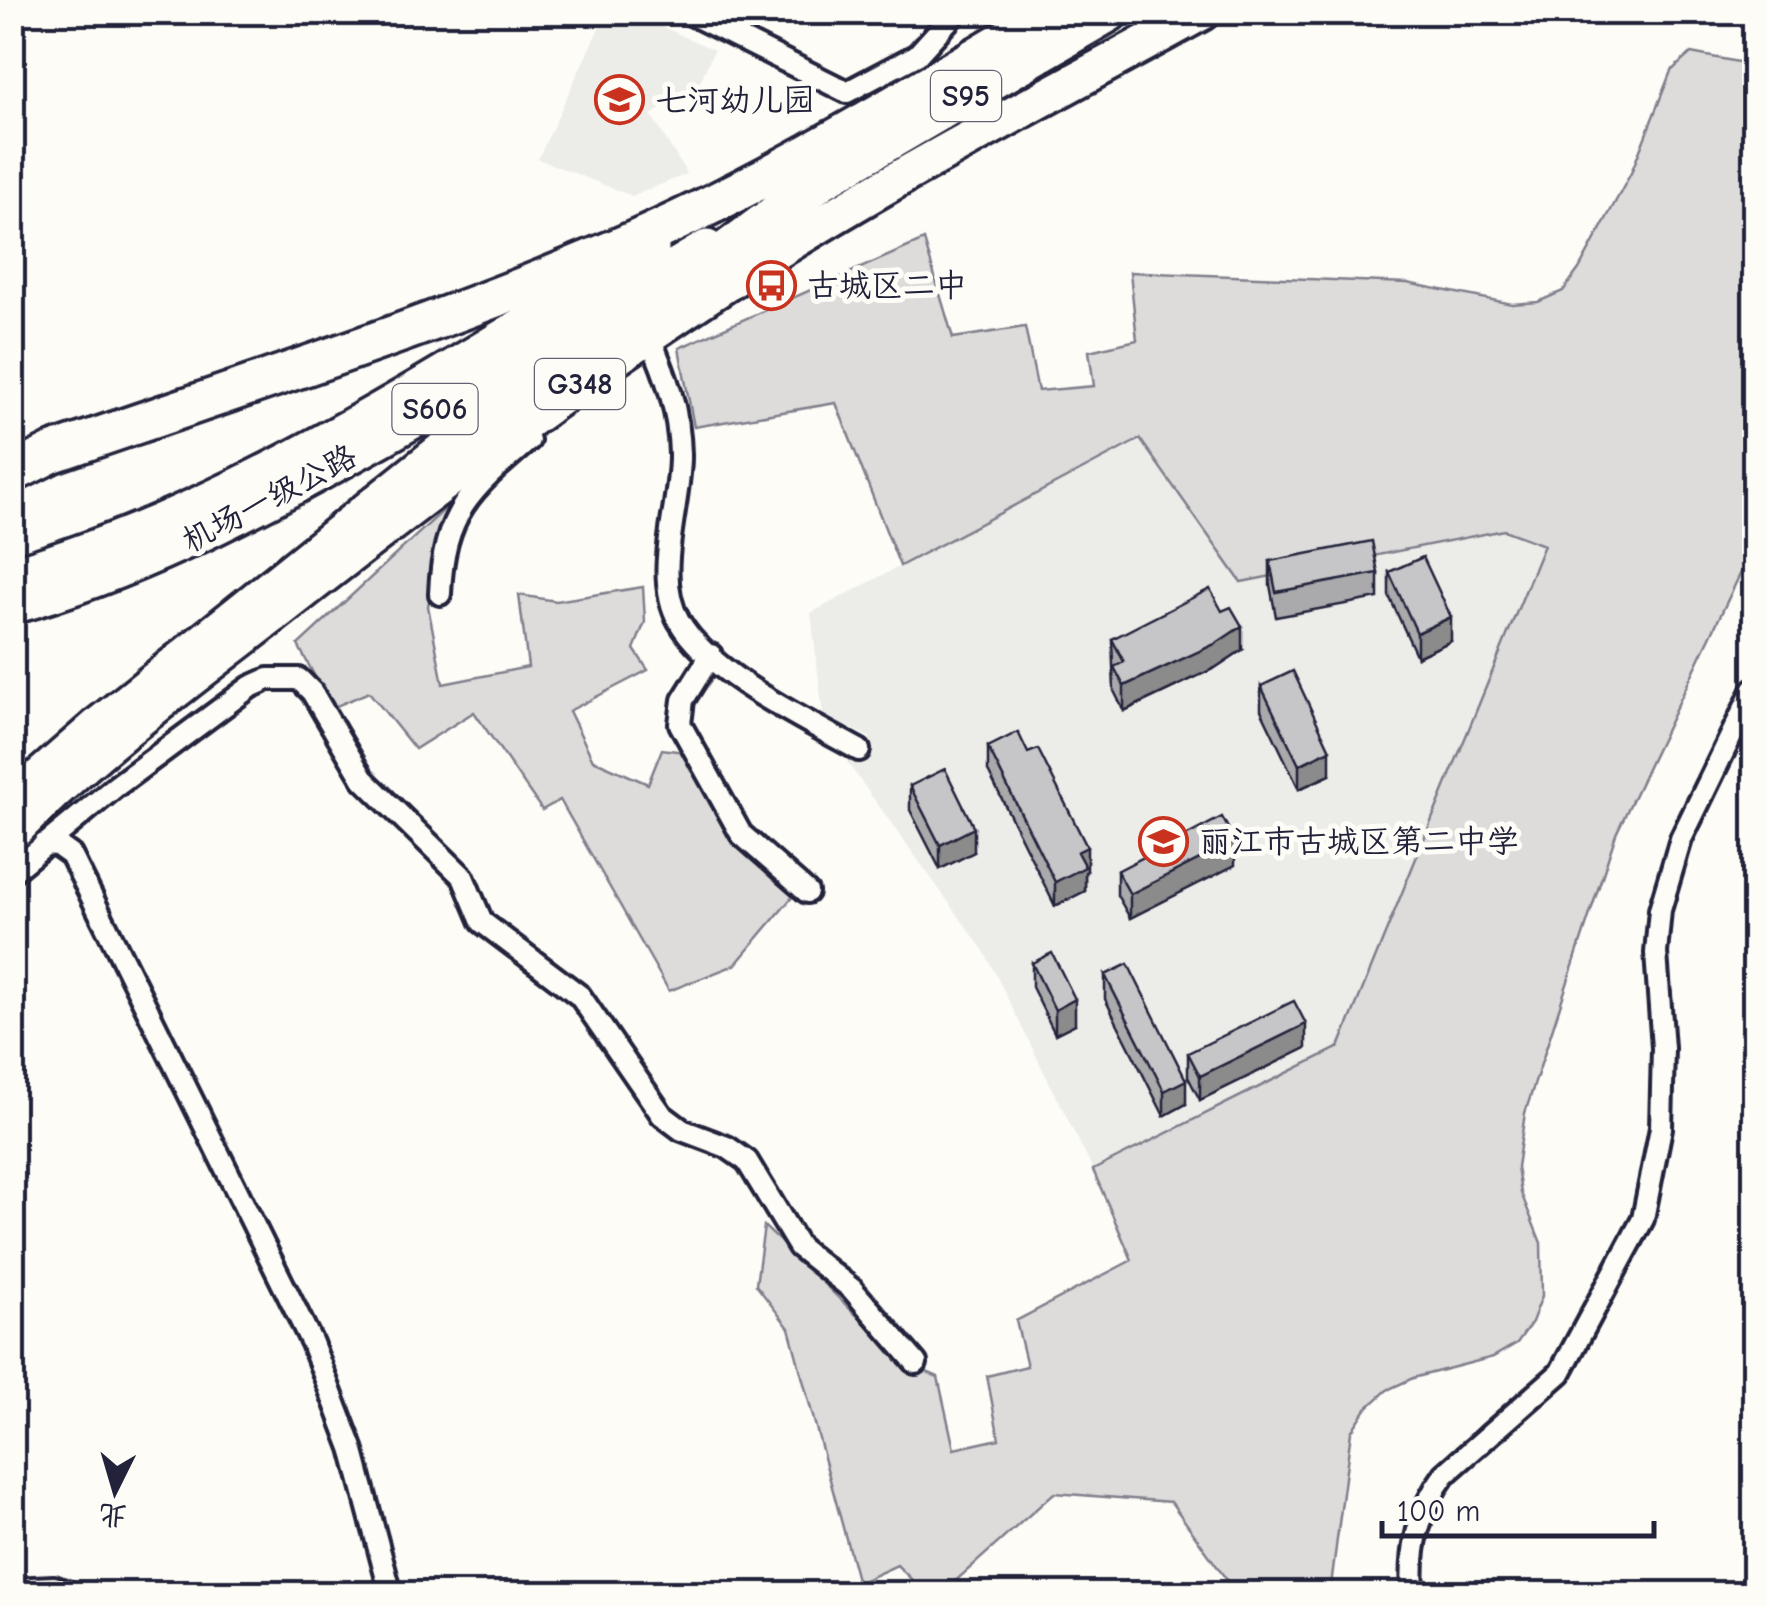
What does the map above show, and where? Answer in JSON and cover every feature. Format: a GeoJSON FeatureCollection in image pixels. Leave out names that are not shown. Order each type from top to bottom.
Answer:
{"type":"FeatureCollection","features":[{"type":"Feature","properties":{"kind":"highway","name":"S95"},"geometry":{"type":"LineString","coordinates":[[815,167],[1052,12]]}},
{"type":"Feature","properties":{"kind":"highway","name":"S95"},"geometry":{"type":"LineString","coordinates":[[815,167],[1109,12]]}},
{"type":"Feature","properties":{"kind":"highway","name":"G348"},"geometry":{"type":"LineString","coordinates":[[28,838],[64,779],[558,398],[816,228],[1088,64],[1202,12]]}},
{"type":"Feature","properties":{"kind":"highway"},"geometry":{"type":"LineString","coordinates":[[12,472],[52,453],[345,351],[815,167]]}},
{"type":"Feature","properties":{"kind":"highway"},"geometry":{"type":"LineString","coordinates":[[12,803],[101,725],[508,400],[672,291],[815,167]]}},
{"type":"Feature","properties":{"kind":"highway","name":"机场一级公路"},"geometry":{"type":"LineString","coordinates":[[19,588],[155,556],[240,516],[436,408],[815,167]]}},
{"type":"Feature","properties":{"kind":"street"},"geometry":{"type":"LineString","coordinates":[[687,12],[847,92],[918,55],[956,12]]}},
{"type":"Feature","properties":{"kind":"street"},"geometry":{"type":"LineString","coordinates":[[649,336],[672,388],[678,428],[679,480],[670,594],[686,632],[755,692],[859,750]]}},
{"type":"Feature","properties":{"kind":"street"},"geometry":{"type":"LineString","coordinates":[[440,594],[444,554],[459,506],[477,483],[554,418],[558,398]]}},
{"type":"Feature","properties":{"kind":"street"},"geometry":{"type":"LineString","coordinates":[[710,655],[683,700],[679,718],[682,730],[742,834],[806,892]]}},
{"type":"Feature","properties":{"kind":"street"},"geometry":{"type":"LineString","coordinates":[[12,872],[28,838],[250,687],[268,679],[298,679],[312,692],[363,779],[463,877],[482,922],[580,996],[662,1115],[682,1130],[727,1147],[747,1162],[799,1247],[852,1289],[916,1363]]}},
{"type":"Feature","properties":{"kind":"street"},"geometry":{"type":"LineString","coordinates":[[1413,1594],[1415,1535],[1431,1492],[1445,1474],[1560,1373],[1643,1219],[1661,1128],[1662,1048],[1656,953],[1660,910],[1681,839],[1754,689]]}},
{"type":"Feature","properties":{"kind":"street"},"geometry":{"type":"LineString","coordinates":[[28,838],[56,844],[71,854],[312,1343],[352,1448],[391,1594]]}},
{"type":"Feature","properties":{"kind":"street"},"geometry":{"type":"LineString","coordinates":[[12,1589],[54,1587],[72,1594]]}},
{"type":"Feature","properties":{"kind":"shaded area","name":"七河幼儿园"},"geometry":{"type":"Polygon","coordinates":[[[606,13],[632,13],[714,50],[699,84],[651,115],[687,174],[632,196],[538,159],[606,13]]]}},
{"type":"Feature","properties":{"kind":"shaded area"},"geometry":{"type":"Polygon","coordinates":[[[1691,53],[1754,65],[1754,545],[1616,834],[1525,1113],[1517,1167],[1521,1193],[1541,1243],[1542,1296],[1532,1322],[1517,1343],[1493,1357],[1413,1378],[1387,1390],[1366,1409],[1351,1432],[1330,1593],[1236,1593],[1171,1502],[1054,1493],[942,1593],[925,1593],[897,1565],[858,1583],[789,1328],[756,1285],[764,1226],[906,1363],[938,1377],[954,1449],[999,1439],[987,1376],[1027,1366],[1016,1321],[1132,1260],[1093,1170],[1339,1047],[1544,545],[1504,530],[1241,582],[1140,439],[900,566],[836,403],[694,427],[679,348],[924,240],[953,338],[1025,327],[1038,391],[1094,386],[1089,351],[1137,340],[1130,272],[1407,283],[1512,304],[1538,302],[1563,291],[1579,269],[1631,173],[1671,71],[1691,53]]]}},
{"type":"Feature","properties":{"kind":"shaded area","name":"丽江市古城区第二中学"},"geometry":{"type":"Polygon","coordinates":[[[1141,439],[1241,582],[1504,530],[1545,545],[1339,1047],[1093,1170],[984,951],[847,762],[871,738],[823,715],[811,613],[1141,439]]]}},
{"type":"Feature","properties":{"kind":"shaded area"},"geometry":{"type":"Polygon","coordinates":[[[447,507],[428,606],[443,684],[528,667],[519,595],[556,601],[643,587],[645,622],[634,649],[648,670],[569,711],[593,760],[648,784],[662,749],[684,752],[733,836],[794,895],[735,965],[669,991],[560,800],[542,810],[474,712],[415,749],[369,692],[332,708],[298,645],[447,507]]]}},
{"type":"Feature","properties":{"kind":"building"},"geometry":{"type":"Polygon","coordinates":[[[1372,541],[1378,573],[1276,592],[1270,561],[1372,541]]]}},
{"type":"Feature","properties":{"kind":"building"},"geometry":{"type":"Polygon","coordinates":[[[1423,557],[1451,617],[1417,633],[1389,572],[1423,557]]]}},
{"type":"Feature","properties":{"kind":"building"},"geometry":{"type":"Polygon","coordinates":[[[1210,589],[1222,611],[1231,607],[1242,626],[1215,644],[1124,686],[1114,667],[1124,662],[1112,639],[1210,589]]]}},
{"type":"Feature","properties":{"kind":"building"},"geometry":{"type":"Polygon","coordinates":[[[1293,671],[1330,750],[1299,765],[1261,686],[1293,671]]]}},
{"type":"Feature","properties":{"kind":"building"},"geometry":{"type":"Polygon","coordinates":[[[1018,732],[1028,753],[1038,749],[1087,847],[1077,852],[1085,867],[1055,882],[988,747],[1018,732]]]}},
{"type":"Feature","properties":{"kind":"building"},"geometry":{"type":"Polygon","coordinates":[[[945,769],[974,828],[940,845],[910,786],[945,769]]]}},
{"type":"Feature","properties":{"kind":"building"},"geometry":{"type":"Polygon","coordinates":[[[1222,817],[1235,841],[1130,894],[1117,871],[1157,850],[1163,838],[1176,841],[1222,817]]]}},
{"type":"Feature","properties":{"kind":"building"},"geometry":{"type":"Polygon","coordinates":[[[1052,953],[1075,999],[1055,1010],[1032,963],[1052,953]]]}},
{"type":"Feature","properties":{"kind":"building"},"geometry":{"type":"Polygon","coordinates":[[[1128,964],[1186,1080],[1164,1091],[1105,975],[1128,964]]]}},
{"type":"Feature","properties":{"kind":"building"},"geometry":{"type":"Polygon","coordinates":[[[1294,1001],[1306,1024],[1200,1076],[1188,1053],[1294,1001]]]}},
{"type":"Feature","properties":{"kind":"tunnel"},"geometry":{"type":"LineString","coordinates":[[1066,27],[1083,56]]}},
{"type":"Feature","properties":{"kind":"place","name":"七河幼儿园"},"geometry":{"type":"Point","coordinates":[620,100]}},
{"type":"Feature","properties":{"kind":"place","name":"古城区二中"},"geometry":{"type":"Point","coordinates":[772,285]}},
{"type":"Feature","properties":{"kind":"place","name":"丽江市古城区第二中学"},"geometry":{"type":"Point","coordinates":[1164,841]}}]}
